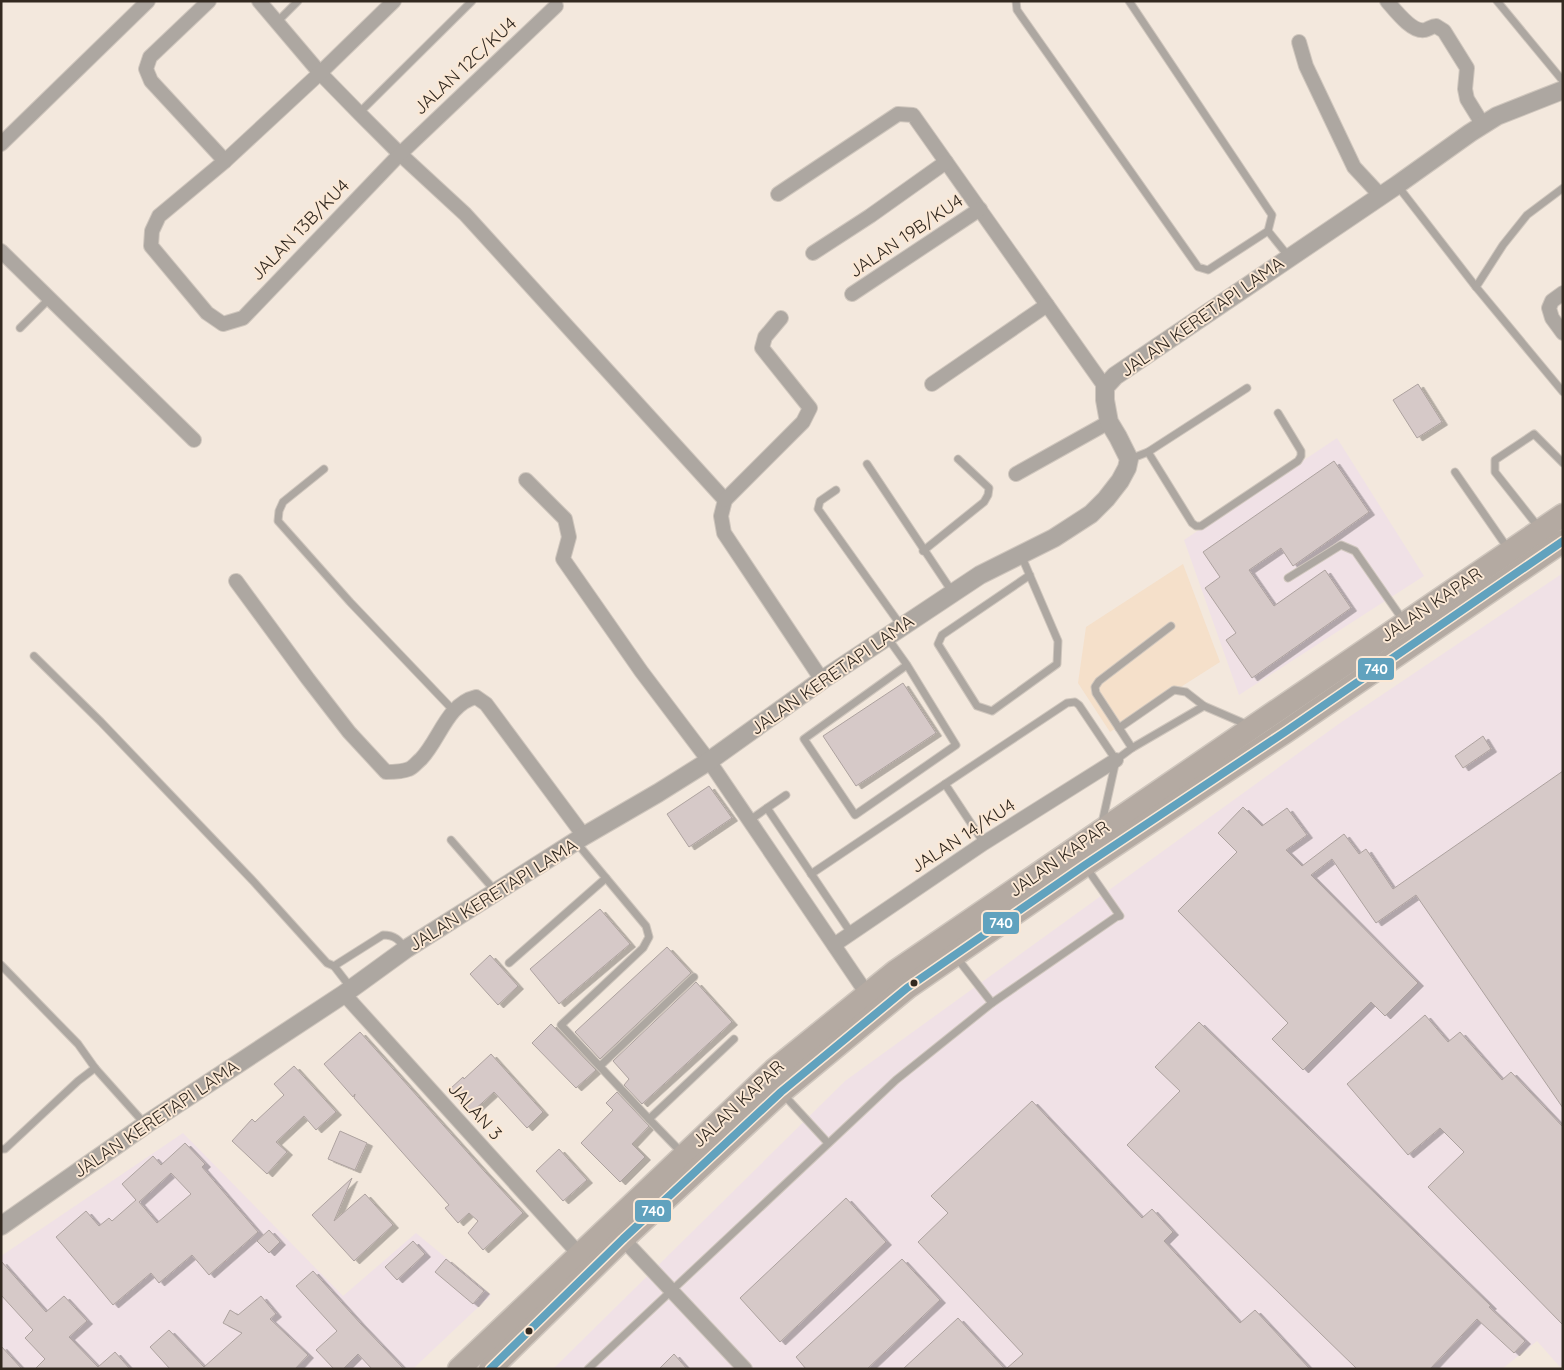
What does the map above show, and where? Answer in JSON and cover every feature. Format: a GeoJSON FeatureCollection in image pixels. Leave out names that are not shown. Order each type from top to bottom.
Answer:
{"type":"FeatureCollection","features":[{"type":"Feature","properties":{"kind":"highway","name":"JALAN KAPAR"},"geometry":{"type":"LineString","coordinates":[[459,1369],[774,1070],[896,971],[1563,515]]}},
{"type":"Feature","properties":{"kind":"highway","name":"JALAN KAPAR"},"geometry":{"type":"LineString","coordinates":[[490,1369],[624,1239],[781,1092],[907,988],[1563,541]]}},
{"type":"Feature","properties":{"kind":"street"},"geometry":{"type":"LineString","coordinates":[[1,144],[148,1]]}},
{"type":"Feature","properties":{"kind":"street"},"geometry":{"type":"LineString","coordinates":[[209,1],[150,57],[146,69],[151,81],[225,161],[394,1]]}},
{"type":"Feature","properties":{"kind":"street"},"geometry":{"type":"LineString","coordinates":[[259,1],[320,73],[400,154],[466,214],[725,500]]}},
{"type":"Feature","properties":{"kind":"street"},"geometry":{"type":"LineString","coordinates":[[1387,1],[1413,27],[1422,30],[1436,26],[1444,31],[1467,68],[1465,89],[1467,99],[1483,125]]}},
{"type":"Feature","properties":{"kind":"street","name":"JALAN 12C/KU4"},"geometry":{"type":"LineString","coordinates":[[400,154],[556,6]]}},
{"type":"Feature","properties":{"kind":"street"},"geometry":{"type":"LineString","coordinates":[[1299,42],[1306,66],[1354,167],[1380,195]]}},
{"type":"Feature","properties":{"kind":"street","name":"JALAN KERETAPI LAMA"},"geometry":{"type":"LineString","coordinates":[[1,1226],[145,1125],[347,991],[406,949],[580,839],[710,760],[822,680],[980,575],[1054,538],[1091,514],[1120,481],[1127,468],[1129,459],[1109,422],[1105,400],[1105,387],[1115,376],[1483,125],[1510,110],[1563,90]]}},
{"type":"Feature","properties":{"kind":"street"},"geometry":{"type":"LineString","coordinates":[[778,194],[898,114],[913,116],[1105,387]]}},
{"type":"Feature","properties":{"kind":"street","name":"JALAN 13B/KU4"},"geometry":{"type":"LineString","coordinates":[[225,161],[159,216],[152,231],[151,246],[207,313],[223,324],[242,318],[400,154]]}},
{"type":"Feature","properties":{"kind":"street"},"geometry":{"type":"LineString","coordinates":[[813,253],[870,216],[946,162]]}},
{"type":"Feature","properties":{"kind":"street","name":"JALAN 19B/KU4"},"geometry":{"type":"LineString","coordinates":[[852,294],[980,210]]}},
{"type":"Feature","properties":{"kind":"street"},"geometry":{"type":"LineString","coordinates":[[1,251],[194,440]]}},
{"type":"Feature","properties":{"kind":"street"},"geometry":{"type":"LineString","coordinates":[[1563,293],[1552,300],[1549,308],[1552,318],[1563,334]]}},
{"type":"Feature","properties":{"kind":"street"},"geometry":{"type":"LineString","coordinates":[[932,384],[1048,305]]}},
{"type":"Feature","properties":{"kind":"street"},"geometry":{"type":"LineString","coordinates":[[781,318],[765,337],[762,348],[810,408],[803,422],[725,500],[721,516],[724,533],[822,680]]}},
{"type":"Feature","properties":{"kind":"street"},"geometry":{"type":"LineString","coordinates":[[1016,474],[1109,422]]}},
{"type":"Feature","properties":{"kind":"street"},"geometry":{"type":"LineString","coordinates":[[526,480],[566,518],[569,538],[564,558],[582,588],[641,671],[710,760],[867,994]]}},
{"type":"Feature","properties":{"kind":"street"},"geometry":{"type":"LineString","coordinates":[[236,580],[349,732],[386,772],[400,772],[411,769],[430,749],[453,710],[467,699],[476,697],[486,704],[580,839]]}},
{"type":"Feature","properties":{"kind":"street","name":"JALAN 14/KU4"},"geometry":{"type":"LineString","coordinates":[[834,945],[984,843],[1116,760]]}},
{"type":"Feature","properties":{"kind":"street","name":"JALAN 3"},"geometry":{"type":"LineString","coordinates":[[347,991],[579,1254]]}},
{"type":"Feature","properties":{"kind":"street"},"geometry":{"type":"LineString","coordinates":[[624,1239],[745,1369]]}},
{"type":"Feature","properties":{"kind":"lane"},"geometry":{"type":"LineString","coordinates":[[277,22],[298,1]]}},
{"type":"Feature","properties":{"kind":"lane"},"geometry":{"type":"LineString","coordinates":[[359,113],[472,1]]}},
{"type":"Feature","properties":{"kind":"lane"},"geometry":{"type":"LineString","coordinates":[[1016,1],[1017,10],[1198,267],[1208,270],[1268,231],[1272,215],[1129,1]]}},
{"type":"Feature","properties":{"kind":"lane"},"geometry":{"type":"LineString","coordinates":[[1497,1],[1563,81]]}},
{"type":"Feature","properties":{"kind":"lane"},"geometry":{"type":"LineString","coordinates":[[1397,185],[1476,286],[1563,392]]}},
{"type":"Feature","properties":{"kind":"lane"},"geometry":{"type":"LineString","coordinates":[[1476,286],[1503,245],[1527,215],[1563,188]]}},
{"type":"Feature","properties":{"kind":"lane"},"geometry":{"type":"LineString","coordinates":[[1268,231],[1289,257]]}},
{"type":"Feature","properties":{"kind":"lane"},"geometry":{"type":"LineString","coordinates":[[20,328],[50,298]]}},
{"type":"Feature","properties":{"kind":"lane"},"geometry":{"type":"LineString","coordinates":[[1129,459],[1148,452],[1247,388]]}},
{"type":"Feature","properties":{"kind":"lane"},"geometry":{"type":"LineString","coordinates":[[1148,452],[1192,523],[1196,526],[1201,526],[1298,461],[1301,451],[1278,412]]}},
{"type":"Feature","properties":{"kind":"lane"},"geometry":{"type":"LineString","coordinates":[[1541,530],[1495,472],[1495,460],[1534,434],[1563,462]]}},
{"type":"Feature","properties":{"kind":"lane"},"geometry":{"type":"LineString","coordinates":[[923,551],[984,502],[988,495],[989,488],[958,458]]}},
{"type":"Feature","properties":{"kind":"lane"},"geometry":{"type":"LineString","coordinates":[[867,464],[923,551],[953,593]]}},
{"type":"Feature","properties":{"kind":"lane"},"geometry":{"type":"LineString","coordinates":[[324,469],[283,502],[279,511],[278,521],[350,602],[453,710]]}},
{"type":"Feature","properties":{"kind":"lane"},"geometry":{"type":"LineString","coordinates":[[1455,472],[1510,552]]}},
{"type":"Feature","properties":{"kind":"lane"},"geometry":{"type":"LineString","coordinates":[[836,490],[820,501],[818,509],[902,627]]}},
{"type":"Feature","properties":{"kind":"lane"},"geometry":{"type":"LineString","coordinates":[[1288,578],[1341,545],[1355,551],[1406,623]]}},
{"type":"Feature","properties":{"kind":"lane"},"geometry":{"type":"LineString","coordinates":[[1021,555],[1058,641],[1057,664],[992,711],[978,706],[938,644],[942,635],[1030,576]]}},
{"type":"Feature","properties":{"kind":"lane"},"geometry":{"type":"LineString","coordinates":[[1132,748],[1096,693],[1095,687],[1098,681],[1171,626]]}},
{"type":"Feature","properties":{"kind":"lane"},"geometry":{"type":"LineString","coordinates":[[887,637],[907,664],[956,745],[856,816],[804,739],[907,664]]}},
{"type":"Feature","properties":{"kind":"lane"},"geometry":{"type":"LineString","coordinates":[[34,656],[101,722],[254,882],[328,963],[334,966],[347,991]]}},
{"type":"Feature","properties":{"kind":"lane"},"geometry":{"type":"LineString","coordinates":[[1118,728],[1174,690],[1186,692],[1204,706],[1254,727]]}},
{"type":"Feature","properties":{"kind":"lane"},"geometry":{"type":"LineString","coordinates":[[811,874],[1068,703],[1075,702],[1079,705],[1116,760]]}},
{"type":"Feature","properties":{"kind":"lane"},"geometry":{"type":"LineString","coordinates":[[1100,830],[1116,760],[1132,748],[1204,706]]}},
{"type":"Feature","properties":{"kind":"lane"},"geometry":{"type":"LineString","coordinates":[[945,784],[984,843]]}},
{"type":"Feature","properties":{"kind":"lane"},"geometry":{"type":"LineString","coordinates":[[750,820],[786,795]]}},
{"type":"Feature","properties":{"kind":"lane"},"geometry":{"type":"LineString","coordinates":[[767,808],[851,933]]}},
{"type":"Feature","properties":{"kind":"lane"},"geometry":{"type":"LineString","coordinates":[[580,839],[606,878],[646,926],[649,937],[643,948],[561,1025],[683,1155]]}},
{"type":"Feature","properties":{"kind":"lane"},"geometry":{"type":"LineString","coordinates":[[451,840],[496,892]]}},
{"type":"Feature","properties":{"kind":"lane"},"geometry":{"type":"LineString","coordinates":[[588,1369],[896,1080],[992,1003],[1120,916],[1085,865]]}},
{"type":"Feature","properties":{"kind":"lane"},"geometry":{"type":"LineString","coordinates":[[509,963],[606,878]]}},
{"type":"Feature","properties":{"kind":"lane"},"geometry":{"type":"LineString","coordinates":[[334,966],[383,935],[391,935],[398,938],[406,949]]}},
{"type":"Feature","properties":{"kind":"lane"},"geometry":{"type":"LineString","coordinates":[[955,956],[992,1003]]}},
{"type":"Feature","properties":{"kind":"lane"},"geometry":{"type":"LineString","coordinates":[[1,965],[78,1044],[95,1068],[145,1125]]}},
{"type":"Feature","properties":{"kind":"lane"},"geometry":{"type":"LineString","coordinates":[[600,1066],[694,977]]}},
{"type":"Feature","properties":{"kind":"lane"},"geometry":{"type":"LineString","coordinates":[[650,1119],[734,1039]]}},
{"type":"Feature","properties":{"kind":"lane"},"geometry":{"type":"LineString","coordinates":[[1,1149],[5,1149],[78,1081],[95,1068]]}},
{"type":"Feature","properties":{"kind":"lane"},"geometry":{"type":"LineString","coordinates":[[781,1092],[828,1143]]}},
{"type":"Feature","properties":{"kind":"shaded area"},"geometry":{"type":"Polygon","coordinates":[[[1337,438],[1424,576],[1239,695],[1184,540],[1337,438]]]}},
{"type":"Feature","properties":{"kind":"shaded area"},"geometry":{"type":"Polygon","coordinates":[[[1183,564],[1220,662],[1110,732],[1078,683],[1086,627],[1183,564]]]}},
{"type":"Feature","properties":{"kind":"shaded area"},"geometry":{"type":"Polygon","coordinates":[[[1563,573],[1563,1365],[1560,1367],[1537,1341],[1502,1369],[553,1369],[845,1081],[1340,723],[1563,573]]]}},
{"type":"Feature","properties":{"kind":"shaded area"},"geometry":{"type":"Polygon","coordinates":[[[183,1133],[343,1296],[416,1233],[491,1295],[415,1367],[416,1369],[1,1369],[1,1256],[183,1133]]]}},
{"type":"Feature","properties":{"kind":"building"},"geometry":{"type":"Polygon","coordinates":[[[1418,384],[1442,422],[1417,438],[1393,400],[1418,384]]]}},
{"type":"Feature","properties":{"kind":"building"},"geometry":{"type":"Polygon","coordinates":[[[1334,461],[1369,512],[1293,566],[1281,548],[1249,570],[1274,606],[1325,570],[1351,608],[1252,678],[1226,640],[1236,633],[1205,588],[1220,577],[1203,552],[1334,461]]]}},
{"type":"Feature","properties":{"kind":"building"},"geometry":{"type":"Polygon","coordinates":[[[903,683],[936,733],[856,786],[823,736],[903,683]]]}},
{"type":"Feature","properties":{"kind":"building"},"geometry":{"type":"Polygon","coordinates":[[[1483,736],[1491,749],[1463,768],[1455,756],[1483,736]]]}},
{"type":"Feature","properties":{"kind":"building"},"geometry":{"type":"Polygon","coordinates":[[[1563,771],[1563,1108],[1416,895],[1376,923],[1332,859],[1311,875],[1418,983],[1385,1016],[1371,1002],[1303,1070],[1272,1039],[1288,1023],[1178,911],[1237,852],[1218,833],[1243,807],[1262,826],[1287,808],[1307,835],[1286,850],[1302,866],[1344,834],[1359,854],[1366,849],[1393,889],[1563,771]]]}},
{"type":"Feature","properties":{"kind":"building"},"geometry":{"type":"Polygon","coordinates":[[[709,786],[732,818],[689,847],[667,814],[709,786]]]}},
{"type":"Feature","properties":{"kind":"building"},"geometry":{"type":"Polygon","coordinates":[[[600,909],[630,944],[559,1004],[530,969],[600,909]]]}},
{"type":"Feature","properties":{"kind":"building"},"geometry":{"type":"Polygon","coordinates":[[[667,947],[691,973],[600,1059],[575,1032],[667,947]]]}},
{"type":"Feature","properties":{"kind":"building"},"geometry":{"type":"Polygon","coordinates":[[[490,955],[518,986],[498,1005],[470,974],[490,955]]]}},
{"type":"Feature","properties":{"kind":"building"},"geometry":{"type":"Polygon","coordinates":[[[696,982],[732,1022],[642,1104],[624,1085],[629,1079],[613,1061],[696,982]]]}},
{"type":"Feature","properties":{"kind":"building"},"geometry":{"type":"Polygon","coordinates":[[[1425,1015],[1448,1042],[1460,1032],[1502,1080],[1511,1072],[1563,1127],[1563,1325],[1428,1187],[1464,1152],[1440,1128],[1408,1155],[1347,1084],[1425,1015]]]}},
{"type":"Feature","properties":{"kind":"building"},"geometry":{"type":"Polygon","coordinates":[[[1199,1022],[1525,1341],[1514,1353],[1477,1319],[1430,1369],[1357,1369],[1127,1145],[1180,1091],[1155,1067],[1199,1022]]]}},
{"type":"Feature","properties":{"kind":"building"},"geometry":{"type":"Polygon","coordinates":[[[551,1024],[596,1070],[576,1088],[532,1043],[551,1024]]]}},
{"type":"Feature","properties":{"kind":"building"},"geometry":{"type":"Polygon","coordinates":[[[360,1032],[523,1213],[483,1250],[468,1233],[478,1221],[469,1213],[458,1223],[445,1208],[449,1205],[354,1098],[355,1094],[353,1097],[324,1064],[360,1032]]]}},
{"type":"Feature","properties":{"kind":"building"},"geometry":{"type":"Polygon","coordinates":[[[491,1054],[543,1112],[527,1128],[494,1092],[471,1113],[450,1089],[491,1054]]]}},
{"type":"Feature","properties":{"kind":"building"},"geometry":{"type":"Polygon","coordinates":[[[294,1066],[336,1112],[316,1130],[304,1116],[276,1142],[287,1152],[267,1174],[232,1141],[252,1119],[255,1122],[284,1095],[274,1084],[294,1066]]]}},
{"type":"Feature","properties":{"kind":"building"},"geometry":{"type":"Polygon","coordinates":[[[617,1092],[649,1126],[632,1144],[645,1157],[620,1182],[581,1143],[613,1110],[606,1103],[617,1092]]]}},
{"type":"Feature","properties":{"kind":"building"},"geometry":{"type":"Polygon","coordinates":[[[1032,1101],[1142,1218],[1152,1209],[1173,1232],[1164,1241],[1240,1323],[1255,1310],[1310,1369],[1006,1369],[1023,1354],[918,1242],[948,1213],[931,1196],[1032,1101]]]}},
{"type":"Feature","properties":{"kind":"building"},"geometry":{"type":"Polygon","coordinates":[[[340,1131],[367,1143],[355,1170],[328,1159],[340,1131]]]}},
{"type":"Feature","properties":{"kind":"building"},"geometry":{"type":"Polygon","coordinates":[[[185,1143],[205,1164],[202,1167],[258,1232],[209,1275],[192,1255],[159,1283],[151,1273],[113,1305],[56,1237],[86,1211],[99,1226],[109,1218],[112,1221],[136,1200],[122,1184],[153,1156],[161,1165],[185,1143]],[[171,1173],[139,1202],[157,1223],[191,1194],[171,1173]]]}},
{"type":"Feature","properties":{"kind":"building"},"geometry":{"type":"Polygon","coordinates":[[[559,1149],[587,1180],[563,1201],[536,1171],[559,1149]]]}},
{"type":"Feature","properties":{"kind":"building"},"geometry":{"type":"Polygon","coordinates":[[[352,1178],[334,1221],[365,1194],[393,1225],[354,1261],[312,1215],[352,1178]]]}},
{"type":"Feature","properties":{"kind":"building"},"geometry":{"type":"Polygon","coordinates":[[[846,1198],[886,1242],[780,1342],[740,1298],[846,1198]]]}},
{"type":"Feature","properties":{"kind":"building"},"geometry":{"type":"Polygon","coordinates":[[[269,1230],[280,1242],[269,1253],[257,1241],[269,1230]]]}},
{"type":"Feature","properties":{"kind":"building"},"geometry":{"type":"Polygon","coordinates":[[[413,1241],[425,1254],[397,1280],[385,1267],[413,1241]]]}},
{"type":"Feature","properties":{"kind":"building"},"geometry":{"type":"Polygon","coordinates":[[[446,1259],[484,1291],[473,1304],[435,1272],[446,1259]]]}},
{"type":"Feature","properties":{"kind":"building"},"geometry":{"type":"Polygon","coordinates":[[[902,1259],[940,1300],[867,1369],[806,1369],[796,1357],[902,1259]]]}},
{"type":"Feature","properties":{"kind":"building"},"geometry":{"type":"Polygon","coordinates":[[[1,1261],[46,1312],[64,1296],[87,1321],[69,1337],[98,1367],[115,1352],[130,1369],[35,1369],[45,1359],[25,1338],[33,1330],[1,1295],[1,1261]]]}},
{"type":"Feature","properties":{"kind":"building"},"geometry":{"type":"Polygon","coordinates":[[[313,1271],[404,1369],[372,1369],[358,1354],[343,1369],[334,1369],[316,1350],[337,1331],[296,1286],[313,1271]]]}},
{"type":"Feature","properties":{"kind":"building"},"geometry":{"type":"Polygon","coordinates":[[[261,1296],[276,1314],[270,1319],[308,1355],[295,1369],[170,1369],[150,1347],[169,1330],[204,1367],[242,1333],[223,1323],[230,1310],[238,1315],[261,1296]]]}},
{"type":"Feature","properties":{"kind":"building"},"geometry":{"type":"Polygon","coordinates":[[[958,1318],[1005,1369],[903,1369],[958,1318]]]}},
{"type":"Feature","properties":{"kind":"building"},"geometry":{"type":"Polygon","coordinates":[[[1,1346],[22,1369],[1,1369],[1,1346]]]}},
{"type":"Feature","properties":{"kind":"building"},"geometry":{"type":"Polygon","coordinates":[[[674,1354],[687,1369],[659,1369],[674,1354]]]}},
{"type":"Feature","properties":{"kind":"transit line","name":"740"},"geometry":{"type":"LineString","coordinates":[[490,1369],[623,1239],[781,1092],[907,988],[1563,541]]}}]}
